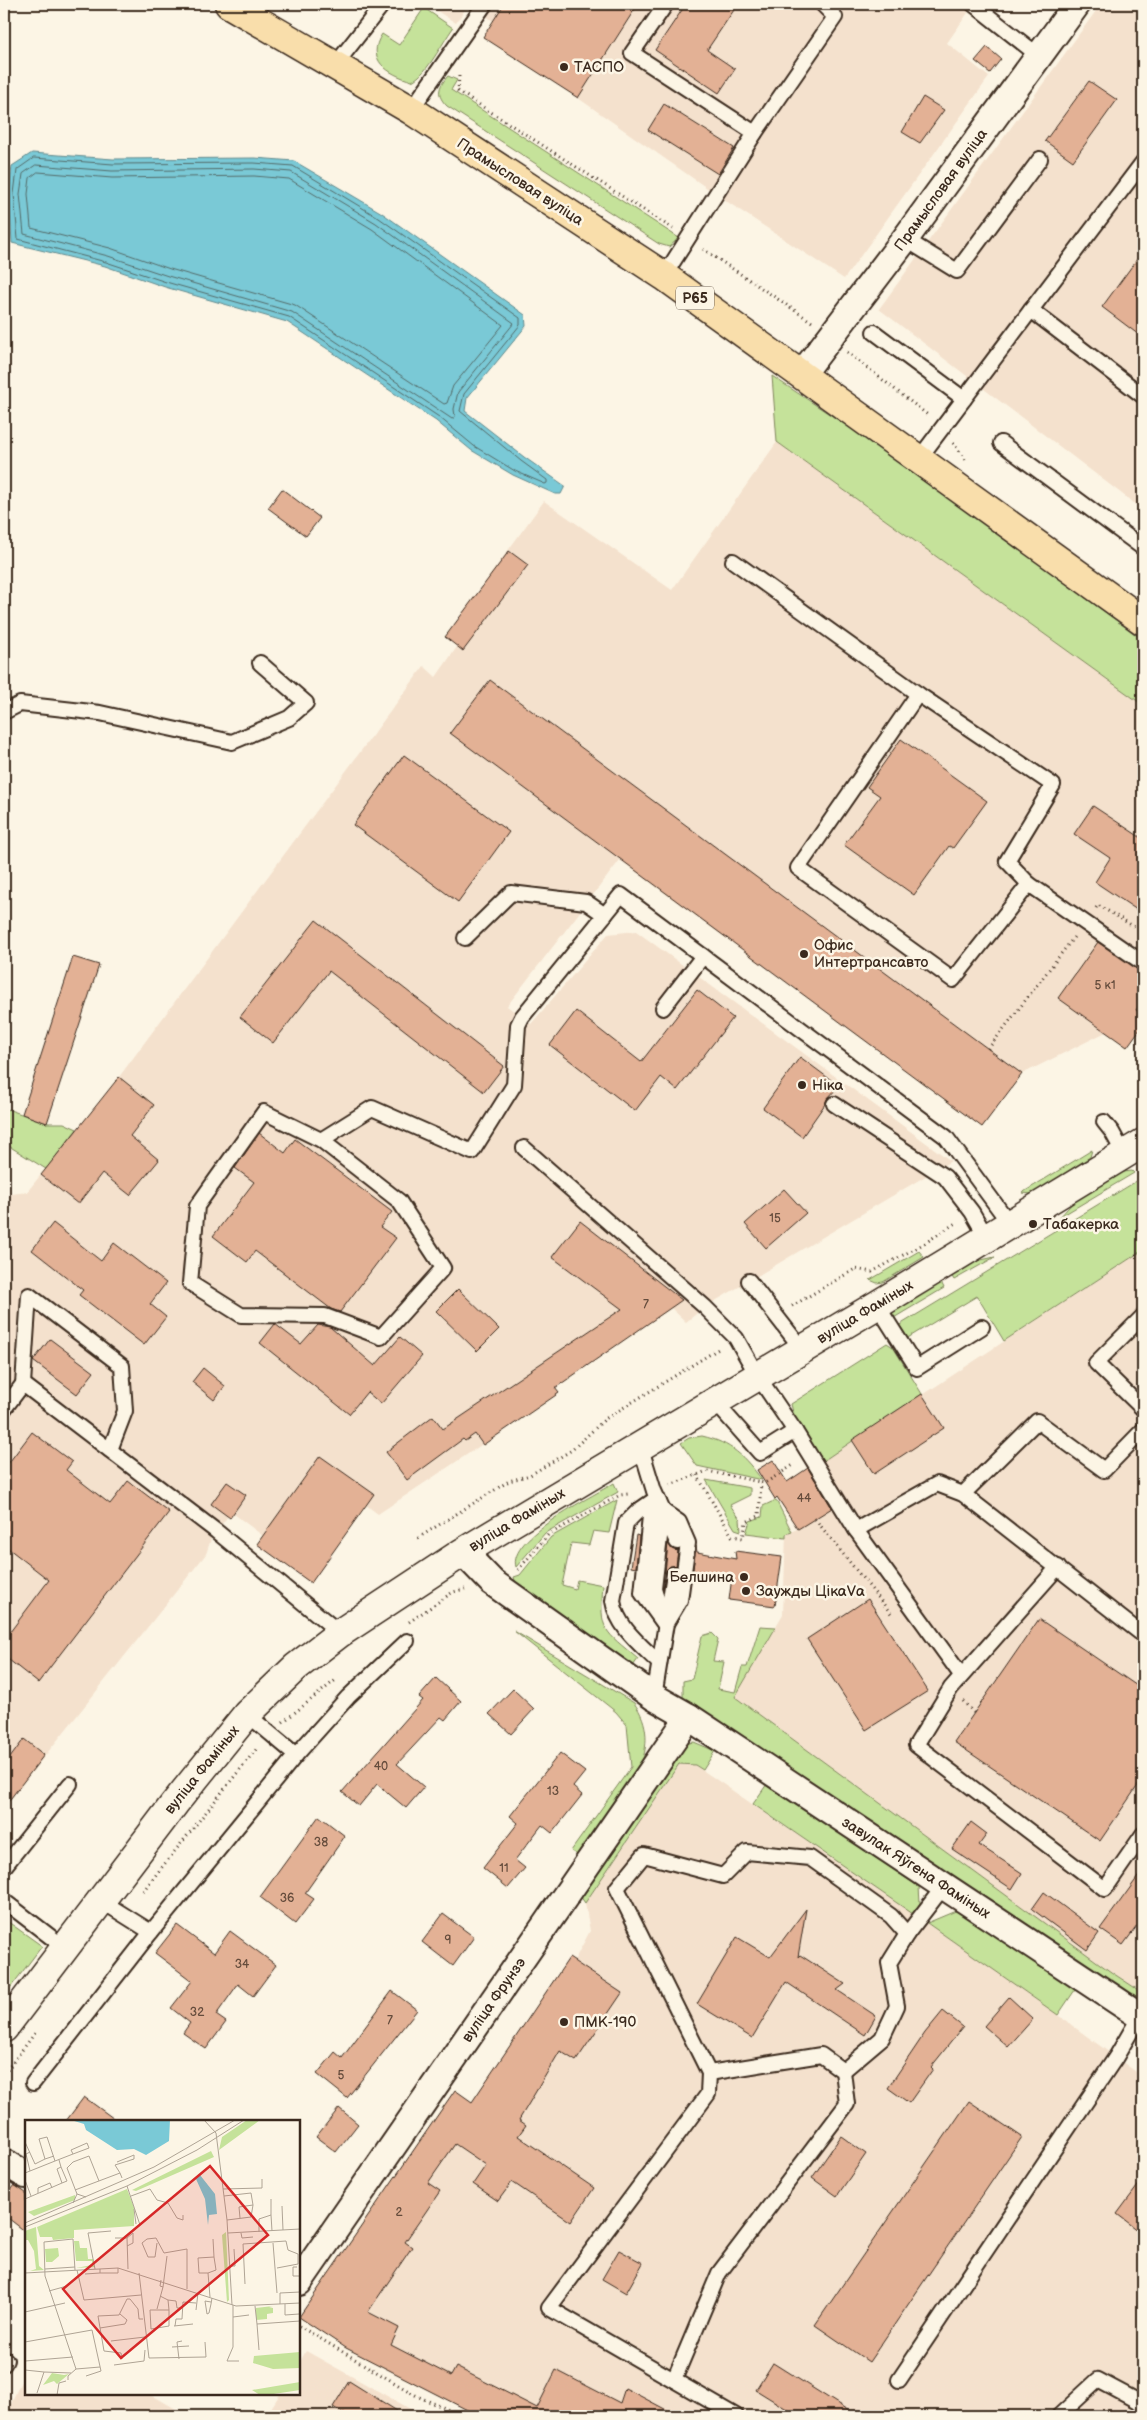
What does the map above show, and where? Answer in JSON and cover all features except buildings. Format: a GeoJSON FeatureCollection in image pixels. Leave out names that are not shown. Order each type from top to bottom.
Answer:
{"type":"FeatureCollection","features":[{"type":"Feature","properties":{"kind":"main road","name":"Прамысловая вуліца"},"geometry":{"type":"LineString","coordinates":[[229,4],[336,64],[411,110],[664,276],[802,374],[918,460],[1142,616]]}},
{"type":"Feature","properties":{"kind":"main road","name":"вуліца Фаміных"},"geometry":{"type":"LineString","coordinates":[[4,2028],[175,1802],[247,1714],[296,1668],[340,1632],[463,1552],[640,1445],[715,1402],[998,1231],[1136,1151]]}},
{"type":"Feature","properties":{"kind":"street","name":"Прамысловая вуліца"},"geometry":{"type":"LineString","coordinates":[[802,374],[905,239],[1076,4]]}},
{"type":"Feature","properties":{"kind":"street","name":"завулак Яўгена Фаміных"},"geometry":{"type":"LineString","coordinates":[[463,1552],[492,1582],[654,1697],[689,1717],[1142,2017]]}},
{"type":"Feature","properties":{"kind":"street","name":"вуліца Фрунзэ"},"geometry":{"type":"LineString","coordinates":[[300,2281],[689,1717]]}},
{"type":"Feature","properties":{"kind":"street"},"geometry":{"type":"LineString","coordinates":[[4,2162],[25,2174]]}},
{"type":"Feature","properties":{"kind":"lane"},"geometry":{"type":"LineString","coordinates":[[336,64],[384,4]]}},
{"type":"Feature","properties":{"kind":"lane"},"geometry":{"type":"LineString","coordinates":[[411,110],[485,4]]}},
{"type":"Feature","properties":{"kind":"lane"},"geometry":{"type":"LineString","coordinates":[[666,4],[632,53],[755,133]]}},
{"type":"Feature","properties":{"kind":"lane"},"geometry":{"type":"LineString","coordinates":[[664,276],[755,133],[834,17],[822,4]]}},
{"type":"Feature","properties":{"kind":"lane"},"geometry":{"type":"LineString","coordinates":[[973,4],[1039,56]]}},
{"type":"Feature","properties":{"kind":"lane"},"geometry":{"type":"LineString","coordinates":[[905,239],[957,271],[1040,159]]}},
{"type":"Feature","properties":{"kind":"lane"},"geometry":{"type":"LineString","coordinates":[[918,460],[1143,162]]}},
{"type":"Feature","properties":{"kind":"lane"},"geometry":{"type":"LineString","coordinates":[[1031,310],[1143,396]]}},
{"type":"Feature","properties":{"kind":"lane"},"geometry":{"type":"LineString","coordinates":[[874,332],[964,399]]}},
{"type":"Feature","properties":{"kind":"lane"},"geometry":{"type":"LineString","coordinates":[[1001,443],[1143,548]]}},
{"type":"Feature","properties":{"kind":"lane"},"geometry":{"type":"LineString","coordinates":[[733,561],[918,694],[1053,784],[1007,861],[1029,884],[1143,963]]}},
{"type":"Feature","properties":{"kind":"lane"},"geometry":{"type":"LineString","coordinates":[[4,712],[20,704],[100,713],[232,742],[289,718],[306,703],[260,663]]}},
{"type":"Feature","properties":{"kind":"lane"},"geometry":{"type":"LineString","coordinates":[[918,694],[798,868],[953,980],[1029,884]]}},
{"type":"Feature","properties":{"kind":"lane"},"geometry":{"type":"LineString","coordinates":[[465,938],[511,893],[586,902],[605,915]]}},
{"type":"Feature","properties":{"kind":"lane"},"geometry":{"type":"LineString","coordinates":[[321,1140],[372,1108],[472,1152],[514,1085],[518,1025],[522,1017],[621,895],[946,1137],[998,1231]]}},
{"type":"Feature","properties":{"kind":"lane"},"geometry":{"type":"LineString","coordinates":[[663,1008],[704,956]]}},
{"type":"Feature","properties":{"kind":"lane"},"geometry":{"type":"LineString","coordinates":[[834,1104],[945,1177],[972,1212],[998,1231]]}},
{"type":"Feature","properties":{"kind":"lane"},"geometry":{"type":"LineString","coordinates":[[264,1112],[321,1140],[399,1202],[443,1268],[381,1337],[325,1316],[241,1315],[190,1283],[197,1206],[264,1112]]}},
{"type":"Feature","properties":{"kind":"lane"},"geometry":{"type":"LineString","coordinates":[[1104,1122],[1112,1132],[1136,1151]]}},
{"type":"Feature","properties":{"kind":"lane"},"geometry":{"type":"LineString","coordinates":[[524,1148],[705,1307],[736,1338],[757,1376],[795,1431],[808,1455],[856,1530],[961,1675]]}},
{"type":"Feature","properties":{"kind":"lane"},"geometry":{"type":"LineString","coordinates":[[749,1281],[802,1349]]}},
{"type":"Feature","properties":{"kind":"lane"},"geometry":{"type":"LineString","coordinates":[[4,1409],[23,1384],[30,1295],[122,1366],[125,1411],[110,1450]]}},
{"type":"Feature","properties":{"kind":"lane"},"geometry":{"type":"LineString","coordinates":[[877,1305],[917,1368],[982,1327]]}},
{"type":"Feature","properties":{"kind":"lane"},"geometry":{"type":"LineString","coordinates":[[1143,1316],[1096,1363],[1143,1410]]}},
{"type":"Feature","properties":{"kind":"lane"},"geometry":{"type":"LineString","coordinates":[[23,1384],[216,1531],[340,1632]]}},
{"type":"Feature","properties":{"kind":"lane"},"geometry":{"type":"LineString","coordinates":[[715,1402],[760,1453],[795,1431]]}},
{"type":"Feature","properties":{"kind":"lane"},"geometry":{"type":"LineString","coordinates":[[963,1494],[1037,1420],[1104,1470],[1143,1430]]}},
{"type":"Feature","properties":{"kind":"lane"},"geometry":{"type":"LineString","coordinates":[[640,1445],[658,1501],[677,1542]]}},
{"type":"Feature","properties":{"kind":"lane"},"geometry":{"type":"LineString","coordinates":[[856,1530],[937,1484],[963,1494],[1143,1634]]}},
{"type":"Feature","properties":{"kind":"lane"},"geometry":{"type":"LineString","coordinates":[[658,1501],[654,1589],[665,1625]]}},
{"type":"Feature","properties":{"kind":"lane"},"geometry":{"type":"LineString","coordinates":[[658,1501],[679,1522],[688,1543],[680,1600],[665,1625]]}},
{"type":"Feature","properties":{"kind":"lane"},"geometry":{"type":"LineString","coordinates":[[658,1501],[638,1511],[626,1523],[613,1601],[615,1614],[626,1629],[659,1663]]}},
{"type":"Feature","properties":{"kind":"lane"},"geometry":{"type":"LineString","coordinates":[[1058,1567],[961,1675],[916,1745],[1105,1889],[1143,1834]]}},
{"type":"Feature","properties":{"kind":"lane"},"geometry":{"type":"LineString","coordinates":[[654,1697],[674,1574]]}},
{"type":"Feature","properties":{"kind":"lane"},"geometry":{"type":"LineString","coordinates":[[33,2083],[151,1932],[296,1756],[348,1697],[407,1641]]}},
{"type":"Feature","properties":{"kind":"lane"},"geometry":{"type":"LineString","coordinates":[[247,1714],[296,1756]]}},
{"type":"Feature","properties":{"kind":"lane"},"geometry":{"type":"LineString","coordinates":[[4,1867],[70,1784]]}},
{"type":"Feature","properties":{"kind":"lane"},"geometry":{"type":"LineString","coordinates":[[736,2416],[549,2308],[708,2094],[709,2072],[617,1888],[644,1855],[723,1876],[747,1852],[810,1858],[891,1916],[907,1934]]}},
{"type":"Feature","properties":{"kind":"lane"},"geometry":{"type":"LineString","coordinates":[[843,2071],[882,2038],[897,2006],[889,1963],[907,1934],[944,1886]]}},
{"type":"Feature","properties":{"kind":"lane"},"geometry":{"type":"LineString","coordinates":[[100,1900],[151,1932]]}},
{"type":"Feature","properties":{"kind":"lane"},"geometry":{"type":"LineString","coordinates":[[4,1901],[65,1948]]}},
{"type":"Feature","properties":{"kind":"lane"},"geometry":{"type":"LineString","coordinates":[[899,2380],[1142,2017]]}},
{"type":"Feature","properties":{"kind":"lane"},"geometry":{"type":"LineString","coordinates":[[674,2380],[719,2273],[847,2104],[843,2071],[821,2055],[709,2072]]}},
{"type":"Feature","properties":{"kind":"lane"},"geometry":{"type":"LineString","coordinates":[[1059,2416],[1098,2380],[1143,2404]]}},
{"type":"Feature","properties":{"kind":"path"},"geometry":{"type":"LineString","coordinates":[[460,68],[458,91],[810,320],[830,339],[942,427],[964,459],[972,466]]}},
{"type":"Feature","properties":{"kind":"path"},"geometry":{"type":"LineString","coordinates":[[988,1049],[1098,904],[1143,932]]}},
{"type":"Feature","properties":{"kind":"path"},"geometry":{"type":"LineString","coordinates":[[776,1315],[855,1269],[872,1272],[925,1243],[972,1212]]}},
{"type":"Feature","properties":{"kind":"path"},"geometry":{"type":"LineString","coordinates":[[418,1538],[509,1481],[530,1475],[572,1450],[605,1419],[736,1338]]}},
{"type":"Feature","properties":{"kind":"path"},"geometry":{"type":"LineString","coordinates":[[658,1501],[706,1472],[765,1483],[808,1455]]}},
{"type":"Feature","properties":{"kind":"path"},"geometry":{"type":"LineString","coordinates":[[697,1476],[732,1536],[743,1538],[746,1522],[759,1516],[761,1483]]}},
{"type":"Feature","properties":{"kind":"path"},"geometry":{"type":"LineString","coordinates":[[300,2327],[417,2396],[463,2416]]}},
{"type":"Feature","properties":{"kind":"shaded area"},"geometry":{"type":"Polygon","coordinates":[[[426,4],[469,4],[456,23],[426,4]]]}},
{"type":"Feature","properties":{"kind":"shaded area"},"geometry":{"type":"Polygon","coordinates":[[[469,4],[974,4],[947,43],[989,77],[844,279],[717,195],[578,98],[483,37],[493,21],[469,4]]]}},
{"type":"Feature","properties":{"kind":"shaded area"},"geometry":{"type":"Polygon","coordinates":[[[1101,4],[1143,4],[1143,510],[879,309],[1101,4]]]}},
{"type":"Feature","properties":{"kind":"shaded area"},"geometry":{"type":"Polygon","coordinates":[[[777,442],[1143,705],[1143,1000],[1137,1010],[1143,1015],[1143,1025],[1127,1047],[1106,1032],[1022,1074],[982,1127],[620,860],[507,1006],[531,1024],[608,934],[636,931],[951,1161],[705,1307],[686,1322],[671,1308],[555,1388],[559,1393],[378,1514],[366,1505],[311,1583],[257,1544],[263,1536],[234,1514],[230,1518],[228,1516],[211,1539],[206,1554],[4,1807],[4,1195],[27,1192],[119,1077],[424,666],[436,677],[457,647],[445,637],[544,501],[672,590],[777,442]],[[53,1224],[32,1250],[83,1290],[104,1263],[53,1224]]]}},
{"type":"Feature","properties":{"kind":"shaded area"},"geometry":{"type":"Polygon","coordinates":[[[1143,1250],[1143,1993],[1111,1972],[735,1697],[783,1614],[786,1534],[797,1529],[773,1491],[811,1466],[815,1466],[1143,1250]]]}},
{"type":"Feature","properties":{"kind":"shaded area","name":"ПМК-190"},"geometry":{"type":"Polygon","coordinates":[[[679,1764],[695,1765],[1004,1976],[1143,2077],[1143,2416],[479,2416],[346,2348],[300,2318],[455,2090],[472,2102],[569,1958],[574,1961],[590,1931],[585,1903],[679,1764]]]}},
{"type":"Feature","properties":{"kind":"shaded area"},"geometry":{"type":"Polygon","coordinates":[[[306,2351],[423,2416],[266,2416],[279,2395],[300,2395],[300,2361],[306,2351]]]}},
{"type":"Feature","properties":{"kind":"shaded area"},"geometry":{"type":"Polygon","coordinates":[[[23,2377],[25,2378],[25,2395],[152,2395],[188,2416],[5,2416],[23,2377]]]}},
{"type":"Feature","properties":{"kind":"green space"},"geometry":{"type":"Polygon","coordinates":[[[424,8],[453,28],[429,65],[412,81],[387,70],[382,65],[376,51],[377,43],[382,34],[399,45],[424,8]]]}},
{"type":"Feature","properties":{"kind":"green space"},"geometry":{"type":"Polygon","coordinates":[[[448,76],[457,80],[451,90],[679,238],[669,247],[659,244],[447,106],[441,98],[440,87],[448,76]]]}},
{"type":"Feature","properties":{"kind":"green space"},"geometry":{"type":"Polygon","coordinates":[[[772,376],[888,453],[1143,640],[1143,705],[777,442],[772,376]]]}},
{"type":"Feature","properties":{"kind":"green space"},"geometry":{"type":"Polygon","coordinates":[[[4,1108],[47,1123],[64,1123],[77,1129],[46,1169],[4,1143],[4,1108]]]}},
{"type":"Feature","properties":{"kind":"green space"},"geometry":{"type":"Polygon","coordinates":[[[1092,1150],[1090,1157],[1032,1194],[1022,1193],[1092,1150]]]}},
{"type":"Feature","properties":{"kind":"green space"},"geometry":{"type":"Polygon","coordinates":[[[1132,1171],[1134,1173],[1060,1217],[1091,1186],[1109,1176],[1132,1171]]]}},
{"type":"Feature","properties":{"kind":"green space"},"geometry":{"type":"Polygon","coordinates":[[[1140,1179],[1143,1183],[1143,1250],[1004,1341],[977,1296],[906,1339],[898,1326],[1140,1179]]]}},
{"type":"Feature","properties":{"kind":"green space"},"geometry":{"type":"Polygon","coordinates":[[[919,1251],[924,1257],[883,1282],[877,1283],[870,1280],[919,1251]]]}},
{"type":"Feature","properties":{"kind":"green space"},"geometry":{"type":"Polygon","coordinates":[[[995,1257],[954,1280],[949,1271],[962,1264],[995,1257]]]}},
{"type":"Feature","properties":{"kind":"green space"},"geometry":{"type":"Polygon","coordinates":[[[939,1278],[944,1288],[892,1319],[893,1311],[939,1278]]]}},
{"type":"Feature","properties":{"kind":"green space"},"geometry":{"type":"Polygon","coordinates":[[[887,1343],[893,1347],[922,1394],[823,1461],[795,1421],[791,1404],[887,1343]]]}},
{"type":"Feature","properties":{"kind":"green space"},"geometry":{"type":"Polygon","coordinates":[[[702,1436],[722,1442],[743,1457],[762,1480],[697,1466],[681,1443],[689,1438],[702,1436]]]}},
{"type":"Feature","properties":{"kind":"green space"},"geometry":{"type":"Polygon","coordinates":[[[706,1480],[750,1488],[750,1495],[730,1505],[740,1519],[741,1531],[735,1529],[706,1480]]]}},
{"type":"Feature","properties":{"kind":"green space"},"geometry":{"type":"Polygon","coordinates":[[[614,1483],[618,1492],[545,1533],[516,1567],[517,1555],[524,1543],[537,1531],[553,1519],[614,1483]]]}},
{"type":"Feature","properties":{"kind":"green space"},"geometry":{"type":"Polygon","coordinates":[[[617,1500],[609,1533],[593,1531],[589,1545],[571,1543],[562,1585],[575,1589],[577,1580],[603,1585],[603,1621],[611,1635],[638,1659],[631,1669],[517,1588],[514,1577],[520,1575],[551,1537],[617,1500]]]}},
{"type":"Feature","properties":{"kind":"green space"},"geometry":{"type":"Polygon","coordinates":[[[776,1500],[792,1532],[786,1534],[786,1538],[746,1533],[750,1521],[762,1517],[763,1506],[776,1500]]]}},
{"type":"Feature","properties":{"kind":"green space"},"geometry":{"type":"Polygon","coordinates":[[[760,1626],[776,1627],[735,1697],[1111,1972],[1143,1993],[1143,2006],[683,1699],[683,1681],[692,1679],[702,1636],[712,1633],[718,1639],[713,1661],[724,1662],[718,1689],[735,1692],[742,1667],[747,1667],[760,1626]]]}},
{"type":"Feature","properties":{"kind":"green space"},"geometry":{"type":"Polygon","coordinates":[[[514,1631],[634,1703],[643,1719],[646,1744],[639,1769],[579,1856],[571,1851],[631,1767],[627,1725],[616,1712],[514,1631]]]}},
{"type":"Feature","properties":{"kind":"green space"},"geometry":{"type":"Polygon","coordinates":[[[694,1742],[715,1751],[703,1770],[695,1765],[679,1764],[585,1903],[578,1893],[684,1744],[694,1742]]]}},
{"type":"Feature","properties":{"kind":"green space"},"geometry":{"type":"Polygon","coordinates":[[[767,1784],[919,1887],[920,1903],[913,1914],[753,1804],[767,1784]]]}},
{"type":"Feature","properties":{"kind":"green space"},"geometry":{"type":"Polygon","coordinates":[[[958,1910],[1077,1987],[1058,2015],[927,1923],[958,1910]]]}},
{"type":"Feature","properties":{"kind":"green space"},"geometry":{"type":"Polygon","coordinates":[[[4,1919],[42,1946],[4,1996],[4,1956],[8,1951],[4,1948],[4,1919]]]}},
{"type":"Feature","properties":{"kind":"water"},"geometry":{"type":"Polygon","coordinates":[[[32,153],[113,159],[255,158],[294,161],[382,213],[525,315],[526,326],[467,398],[465,411],[565,486],[561,494],[555,494],[513,475],[471,450],[436,421],[287,322],[165,287],[105,266],[12,243],[9,193],[12,166],[32,153]]]}},
{"type":"Feature","properties":{"kind":"place","name":"ТАСПО"},"geometry":{"type":"Point","coordinates":[564,67]}},
{"type":"Feature","properties":{"kind":"place","name":"Офис Интертрансавто"},"geometry":{"type":"Point","coordinates":[804,954]}},
{"type":"Feature","properties":{"kind":"place","name":"Ніка"},"geometry":{"type":"Point","coordinates":[802,1085]}},
{"type":"Feature","properties":{"kind":"place","name":"Табакерка"},"geometry":{"type":"Point","coordinates":[1033,1224]}},
{"type":"Feature","properties":{"kind":"place","name":"Белшина"},"geometry":{"type":"Point","coordinates":[744,1577]}},
{"type":"Feature","properties":{"kind":"place","name":"Заужды ЦікаVа"},"geometry":{"type":"Point","coordinates":[746,1591]}},
{"type":"Feature","properties":{"kind":"place","name":"ПМК-190"},"geometry":{"type":"Point","coordinates":[564,2022]}}]}
